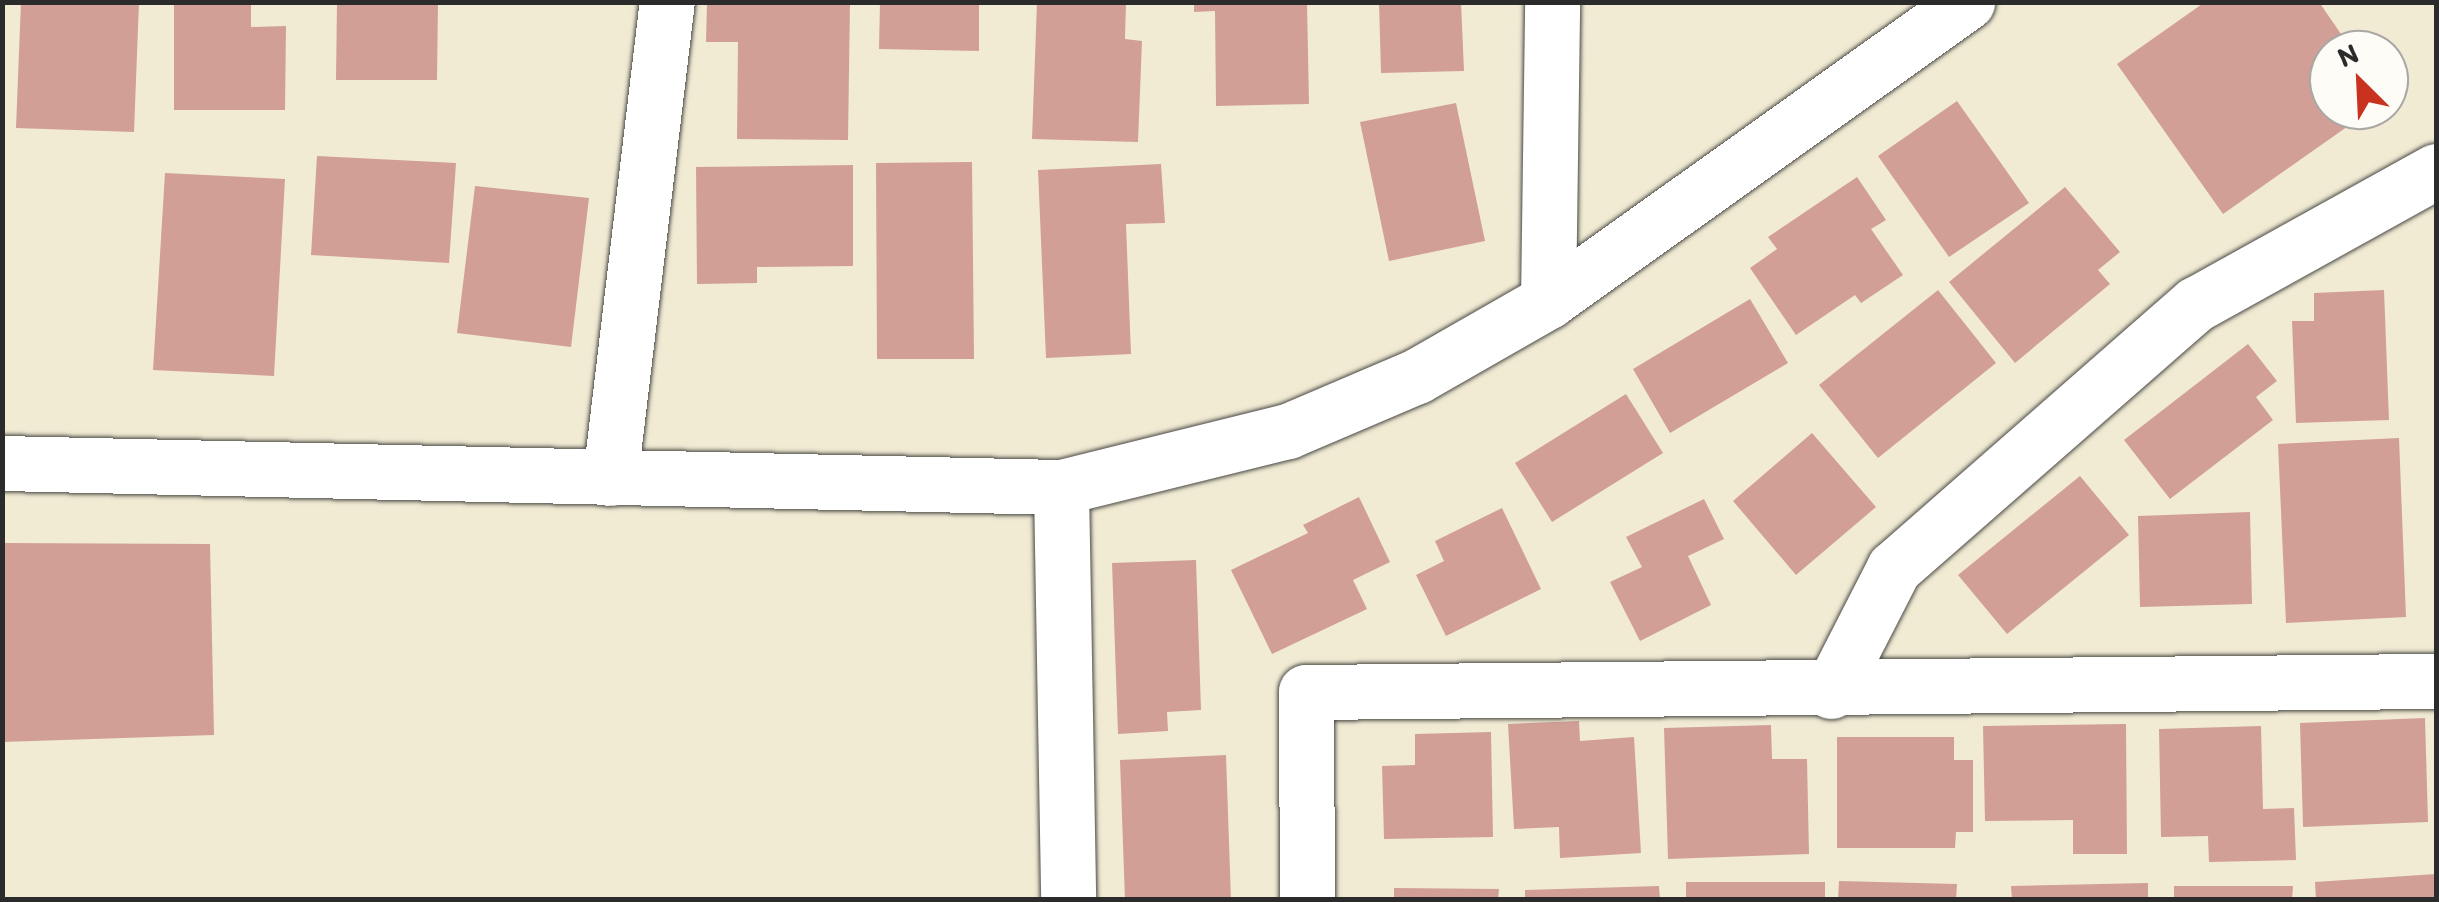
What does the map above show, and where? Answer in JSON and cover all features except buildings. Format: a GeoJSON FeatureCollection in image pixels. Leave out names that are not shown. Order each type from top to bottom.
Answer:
{"type":"FeatureCollection","features":[{"type":"Feature","properties":{"kind":"street"},"geometry":{"type":"LineString","coordinates":[[610,478],[667,2]]}},
{"type":"Feature","properties":{"kind":"street"},"geometry":{"type":"LineString","coordinates":[[1548,301],[1552,2]]}},
{"type":"Feature","properties":{"kind":"street"},"geometry":{"type":"LineString","coordinates":[[2,463],[1062,487],[1288,432],[1416,376],[1548,301],[1967,2]]}},
{"type":"Feature","properties":{"kind":"street"},"geometry":{"type":"LineString","coordinates":[[1831,690],[1894,568],[2196,304],[2436,171]]}},
{"type":"Feature","properties":{"kind":"street"},"geometry":{"type":"LineString","coordinates":[[1062,487],[1068,900]]}},
{"type":"Feature","properties":{"kind":"street"},"geometry":{"type":"LineString","coordinates":[[1307,900],[1306,692],[1831,690],[2436,681]]}}]}
